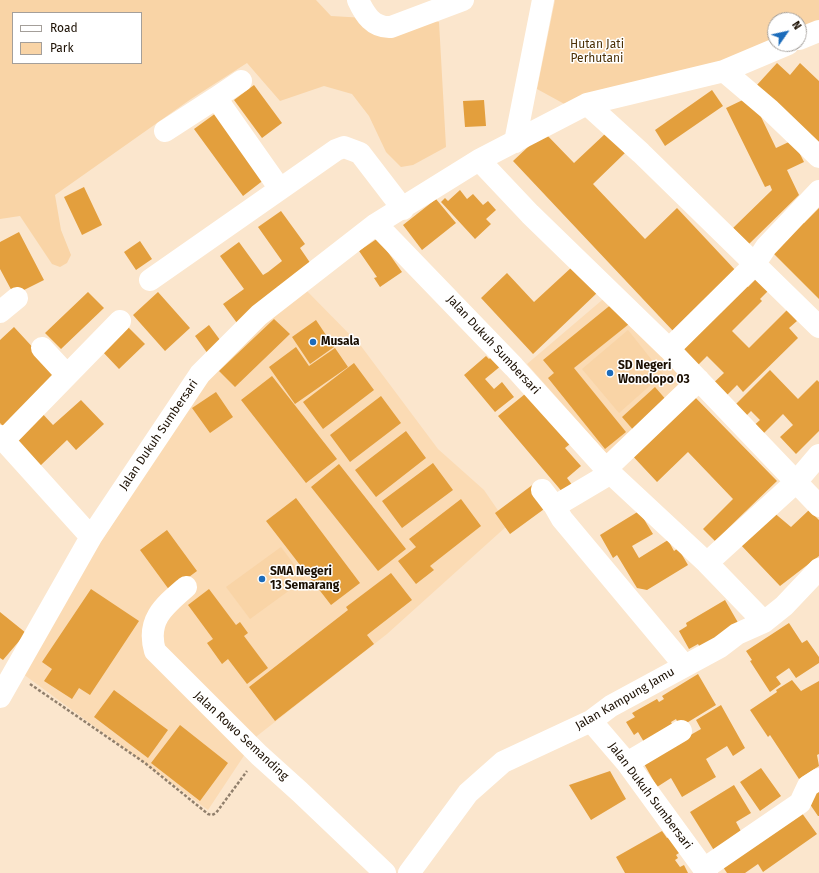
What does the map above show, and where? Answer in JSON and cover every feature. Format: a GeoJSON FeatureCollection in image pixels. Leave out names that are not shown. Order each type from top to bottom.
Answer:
{"type":"FeatureCollection","features":[{"type":"Feature","properties":{"kind":"street"},"geometry":{"type":"LineString","coordinates":[[358,0],[373,22],[382,28],[391,27],[462,0]]}},
{"type":"Feature","properties":{"kind":"street"},"geometry":{"type":"LineString","coordinates":[[515,142],[543,0]]}},
{"type":"Feature","properties":{"kind":"street"},"geometry":{"type":"LineString","coordinates":[[807,36],[819,31]]}},
{"type":"Feature","properties":{"kind":"street","name":"Jalan Dukuh Sumbersari"},"geometry":{"type":"LineString","coordinates":[[0,697],[91,537],[200,374],[259,315],[376,224],[403,209],[479,160],[587,104],[724,71],[769,52]]}},
{"type":"Feature","properties":{"kind":"street"},"geometry":{"type":"LineString","coordinates":[[724,71],[770,110],[819,157]]}},
{"type":"Feature","properties":{"kind":"street"},"geometry":{"type":"LineString","coordinates":[[165,132],[241,82]]}},
{"type":"Feature","properties":{"kind":"street"},"geometry":{"type":"LineString","coordinates":[[216,98],[280,189]]}},
{"type":"Feature","properties":{"kind":"street"},"geometry":{"type":"LineString","coordinates":[[587,104],[641,152],[754,265],[819,327]]}},
{"type":"Feature","properties":{"kind":"street"},"geometry":{"type":"LineString","coordinates":[[150,280],[336,150],[344,147],[360,153],[403,209]]}},
{"type":"Feature","properties":{"kind":"street"},"geometry":{"type":"LineString","coordinates":[[479,160],[530,214],[669,349],[819,506]]}},
{"type":"Feature","properties":{"kind":"street"},"geometry":{"type":"LineString","coordinates":[[669,349],[754,265],[766,247],[819,191]]}},
{"type":"Feature","properties":{"kind":"street","name":"Jalan Dukuh Sumbersari"},"geometry":{"type":"LineString","coordinates":[[376,224],[514,367],[609,471],[707,563],[764,622]]}},
{"type":"Feature","properties":{"kind":"street"},"geometry":{"type":"LineString","coordinates":[[0,312],[17,298]]}},
{"type":"Feature","properties":{"kind":"street"},"geometry":{"type":"LineString","coordinates":[[91,537],[2,438],[120,321]]}},
{"type":"Feature","properties":{"kind":"street"},"geometry":{"type":"LineString","coordinates":[[42,348],[67,375]]}},
{"type":"Feature","properties":{"kind":"street"},"geometry":{"type":"LineString","coordinates":[[684,665],[554,506],[609,471],[699,380]]}},
{"type":"Feature","properties":{"kind":"street"},"geometry":{"type":"LineString","coordinates":[[707,563],[796,482],[819,455]]}},
{"type":"Feature","properties":{"kind":"street","name":"Jalan Kampung Jamu"},"geometry":{"type":"LineString","coordinates":[[409,873],[468,793],[503,762],[590,722],[611,706],[720,646],[737,634],[764,622],[784,606],[819,569]]}},
{"type":"Feature","properties":{"kind":"street","name":"Jalan Rowo Semanding"},"geometry":{"type":"LineString","coordinates":[[186,587],[168,602],[157,615],[151,637],[155,651],[258,755],[300,792],[385,873]]}},
{"type":"Feature","properties":{"kind":"street","name":"Jalan Dukuh Sumbersari"},"geometry":{"type":"LineString","coordinates":[[590,722],[627,763],[706,871]]}},
{"type":"Feature","properties":{"kind":"street"},"geometry":{"type":"LineString","coordinates":[[627,763],[681,731]]}},
{"type":"Feature","properties":{"kind":"street"},"geometry":{"type":"LineString","coordinates":[[706,871],[800,803],[808,786],[819,779]]}},
{"type":"Feature","properties":{"kind":"path"},"geometry":{"type":"LineString","coordinates":[[14,672],[145,763],[208,814],[212,815],[216,813],[258,755]]}},
{"type":"Feature","properties":{"kind":"shaded area","name":"SMA Negeri 13 Semarang"},"geometry":{"type":"Polygon","coordinates":[[[303,287],[361,346],[438,449],[484,490],[508,525],[387,634],[257,736],[208,810],[19,671],[210,370],[303,287]]]}},
{"type":"Feature","properties":{"kind":"shaded area","name":"SD Negeri Wonolopo 03"},"geometry":{"type":"Polygon","coordinates":[[[608,295],[693,382],[612,457],[604,451],[527,364],[608,295]]]}},
{"type":"Feature","properties":{"kind":"green space"},"geometry":{"type":"Polygon","coordinates":[[[0,0],[316,0],[331,16],[383,19],[410,13],[439,22],[446,147],[413,165],[401,167],[386,152],[369,116],[352,94],[324,86],[280,101],[247,63],[191,99],[55,195],[61,230],[71,255],[67,263],[60,267],[52,264],[20,216],[0,219],[0,0]]]}},
{"type":"Feature","properties":{"kind":"green space","name":"Hutan Jati Perhutani"},"geometry":{"type":"Polygon","coordinates":[[[555,0],[819,0],[819,37],[807,41],[807,12],[767,12],[767,47],[579,112],[537,89],[555,0]]]}},
{"type":"Feature","properties":{"kind":"green space"},"geometry":{"type":"Polygon","coordinates":[[[628,330],[663,374],[619,413],[582,369],[628,330]]]}},
{"type":"Feature","properties":{"kind":"green space"},"geometry":{"type":"Polygon","coordinates":[[[281,547],[305,579],[250,619],[226,587],[281,547]]]}},
{"type":"Feature","properties":{"kind":"building"},"geometry":{"type":"Polygon","coordinates":[[[777,63],[790,75],[800,63],[819,81],[819,147],[756,86],[777,63]]]}},
{"type":"Feature","properties":{"kind":"building"},"geometry":{"type":"Polygon","coordinates":[[[254,85],[282,123],[262,138],[234,100],[254,85]]]}},
{"type":"Feature","properties":{"kind":"building"},"geometry":{"type":"Polygon","coordinates":[[[712,90],[723,106],[665,146],[655,130],[712,90]]]}},
{"type":"Feature","properties":{"kind":"building"},"geometry":{"type":"Polygon","coordinates":[[[751,96],[776,148],[793,140],[804,162],[787,170],[799,195],[749,244],[733,228],[772,190],[770,185],[765,187],[726,108],[751,96]]]}},
{"type":"Feature","properties":{"kind":"building"},"geometry":{"type":"Polygon","coordinates":[[[484,100],[486,126],[465,127],[463,101],[484,100]]]}},
{"type":"Feature","properties":{"kind":"building"},"geometry":{"type":"Polygon","coordinates":[[[216,113],[265,179],[243,196],[194,129],[216,113]]]}},
{"type":"Feature","properties":{"kind":"building"},"geometry":{"type":"Polygon","coordinates":[[[544,132],[574,163],[606,133],[625,153],[593,184],[645,239],[677,208],[737,272],[674,332],[513,161],[544,132]]]}},
{"type":"Feature","properties":{"kind":"building"},"geometry":{"type":"Polygon","coordinates":[[[84,187],[102,225],[82,235],[64,197],[84,187]]]}},
{"type":"Feature","properties":{"kind":"building"},"geometry":{"type":"Polygon","coordinates":[[[460,190],[467,199],[473,194],[483,205],[488,201],[496,210],[486,219],[491,224],[475,239],[441,202],[445,198],[448,201],[460,190]]]}},
{"type":"Feature","properties":{"kind":"building"},"geometry":{"type":"Polygon","coordinates":[[[436,199],[456,223],[422,250],[403,225],[436,199]]]}},
{"type":"Feature","properties":{"kind":"building"},"geometry":{"type":"Polygon","coordinates":[[[819,208],[819,299],[768,248],[798,218],[804,223],[819,208]]]}},
{"type":"Feature","properties":{"kind":"building"},"geometry":{"type":"Polygon","coordinates":[[[281,211],[305,244],[300,248],[313,267],[237,323],[223,304],[244,289],[220,256],[239,242],[263,275],[268,272],[282,261],[258,227],[281,211]]]}},
{"type":"Feature","properties":{"kind":"building"},"geometry":{"type":"Polygon","coordinates":[[[19,232],[44,280],[14,295],[0,269],[0,242],[19,232]]]}},
{"type":"Feature","properties":{"kind":"building"},"geometry":{"type":"Polygon","coordinates":[[[378,238],[402,272],[380,287],[374,278],[377,277],[359,251],[378,238]]]}},
{"type":"Feature","properties":{"kind":"building"},"geometry":{"type":"Polygon","coordinates":[[[140,241],[152,259],[136,270],[124,252],[140,241]]]}},
{"type":"Feature","properties":{"kind":"building"},"geometry":{"type":"Polygon","coordinates":[[[573,266],[598,292],[533,354],[481,298],[507,273],[534,302],[573,266]]]}},
{"type":"Feature","properties":{"kind":"building"},"geometry":{"type":"Polygon","coordinates":[[[756,279],[768,291],[760,299],[762,301],[732,331],[749,348],[787,310],[797,321],[789,328],[798,338],[743,392],[737,385],[722,400],[709,387],[724,373],[707,356],[693,370],[673,349],[742,281],[748,287],[756,279]]]}},
{"type":"Feature","properties":{"kind":"building"},"geometry":{"type":"Polygon","coordinates":[[[88,292],[104,308],[61,349],[45,333],[88,292]]]}},
{"type":"Feature","properties":{"kind":"building"},"geometry":{"type":"Polygon","coordinates":[[[158,292],[190,328],[165,351],[133,315],[158,292]]]}},
{"type":"Feature","properties":{"kind":"building"},"geometry":{"type":"Polygon","coordinates":[[[613,303],[629,324],[574,368],[626,432],[605,449],[548,378],[554,373],[543,360],[613,303]]]}},
{"type":"Feature","properties":{"kind":"building"},"geometry":{"type":"Polygon","coordinates":[[[274,319],[290,334],[235,387],[219,371],[274,319]]]}},
{"type":"Feature","properties":{"kind":"building","name":"Musala"},"geometry":{"type":"Polygon","coordinates":[[[316,320],[334,347],[310,364],[292,337],[316,320]]]}},
{"type":"Feature","properties":{"kind":"building"},"geometry":{"type":"Polygon","coordinates":[[[209,325],[223,344],[208,354],[195,336],[209,325]]]}},
{"type":"Feature","properties":{"kind":"building"},"geometry":{"type":"Polygon","coordinates":[[[127,326],[145,344],[119,369],[101,350],[127,326]]]}},
{"type":"Feature","properties":{"kind":"building"},"geometry":{"type":"Polygon","coordinates":[[[14,327],[60,377],[5,428],[0,423],[0,340],[14,327]]]}},
{"type":"Feature","properties":{"kind":"building"},"geometry":{"type":"Polygon","coordinates":[[[296,347],[309,366],[335,348],[348,367],[295,404],[269,367],[296,347]]]}},
{"type":"Feature","properties":{"kind":"building"},"geometry":{"type":"Polygon","coordinates":[[[494,355],[502,365],[485,379],[494,389],[502,382],[514,397],[495,412],[464,375],[486,356],[489,359],[494,355]]]}},
{"type":"Feature","properties":{"kind":"building"},"geometry":{"type":"Polygon","coordinates":[[[354,363],[374,390],[323,429],[303,402],[354,363]]]}},
{"type":"Feature","properties":{"kind":"building"},"geometry":{"type":"Polygon","coordinates":[[[770,370],[798,399],[817,380],[819,382],[819,431],[796,454],[780,437],[793,425],[783,414],[760,437],[751,428],[760,420],[751,411],[742,420],[731,409],[770,370]]]}},
{"type":"Feature","properties":{"kind":"building"},"geometry":{"type":"Polygon","coordinates":[[[272,376],[337,459],[306,483],[241,400],[272,376]]]}},
{"type":"Feature","properties":{"kind":"building"},"geometry":{"type":"Polygon","coordinates":[[[655,387],[668,402],[635,432],[622,417],[655,387]]]}},
{"type":"Feature","properties":{"kind":"building"},"geometry":{"type":"Polygon","coordinates":[[[689,391],[777,481],[715,541],[703,529],[733,499],[688,452],[657,482],[628,451],[689,391]]]}},
{"type":"Feature","properties":{"kind":"building"},"geometry":{"type":"Polygon","coordinates":[[[216,392],[233,417],[210,433],[192,408],[216,392]]]}},
{"type":"Feature","properties":{"kind":"building"},"geometry":{"type":"Polygon","coordinates":[[[525,394],[570,444],[565,448],[581,466],[567,478],[573,486],[564,494],[498,416],[525,394]]]}},
{"type":"Feature","properties":{"kind":"building"},"geometry":{"type":"Polygon","coordinates":[[[381,396],[401,423],[350,462],[330,435],[381,396]]]}},
{"type":"Feature","properties":{"kind":"building"},"geometry":{"type":"Polygon","coordinates":[[[81,400],[104,424],[76,450],[67,440],[40,466],[12,437],[40,411],[53,425],[81,400]]]}},
{"type":"Feature","properties":{"kind":"building"},"geometry":{"type":"Polygon","coordinates":[[[406,431],[426,458],[376,497],[355,470],[406,431]]]}},
{"type":"Feature","properties":{"kind":"building"},"geometry":{"type":"Polygon","coordinates":[[[433,463],[453,490],[402,528],[382,501],[433,463]]]}},
{"type":"Feature","properties":{"kind":"building"},"geometry":{"type":"Polygon","coordinates":[[[339,464],[406,549],[378,571],[311,487],[339,464]]]}},
{"type":"Feature","properties":{"kind":"building"},"geometry":{"type":"Polygon","coordinates":[[[535,483],[551,504],[510,534],[495,513],[535,483]]]}},
{"type":"Feature","properties":{"kind":"building"},"geometry":{"type":"Polygon","coordinates":[[[296,498],[360,583],[331,605],[266,521],[296,498]]]}},
{"type":"Feature","properties":{"kind":"building"},"geometry":{"type":"Polygon","coordinates":[[[461,499],[481,526],[430,566],[434,570],[416,584],[398,561],[416,547],[409,539],[461,499]]]}},
{"type":"Feature","properties":{"kind":"building"},"geometry":{"type":"Polygon","coordinates":[[[809,510],[819,520],[819,556],[780,586],[738,542],[772,511],[791,527],[809,510]]]}},
{"type":"Feature","properties":{"kind":"building"},"geometry":{"type":"Polygon","coordinates":[[[639,511],[653,534],[632,546],[639,558],[668,540],[674,551],[678,548],[688,565],[647,590],[637,588],[617,555],[613,558],[600,535],[639,511]]]}},
{"type":"Feature","properties":{"kind":"building"},"geometry":{"type":"Polygon","coordinates":[[[167,530],[197,571],[170,591],[140,550],[167,530]]]}},
{"type":"Feature","properties":{"kind":"building"},"geometry":{"type":"Polygon","coordinates":[[[391,573],[412,600],[367,635],[374,644],[275,721],[249,687],[348,610],[346,607],[391,573]]]}},
{"type":"Feature","properties":{"kind":"building"},"geometry":{"type":"Polygon","coordinates":[[[91,589],[139,621],[90,695],[79,688],[72,699],[44,681],[52,669],[42,662],[91,589]]]}},
{"type":"Feature","properties":{"kind":"building"},"geometry":{"type":"Polygon","coordinates":[[[209,589],[236,625],[240,622],[248,633],[244,636],[268,668],[247,684],[228,659],[222,664],[207,643],[213,639],[188,605],[209,589]]]}},
{"type":"Feature","properties":{"kind":"building"},"geometry":{"type":"Polygon","coordinates":[[[725,600],[740,626],[701,649],[698,644],[689,649],[679,631],[687,626],[686,623],[725,600]]]}},
{"type":"Feature","properties":{"kind":"building"},"geometry":{"type":"Polygon","coordinates":[[[0,612],[26,633],[3,660],[0,658],[0,612]]]}},
{"type":"Feature","properties":{"kind":"building"},"geometry":{"type":"Polygon","coordinates":[[[789,623],[802,643],[807,640],[819,657],[819,663],[796,678],[789,668],[776,677],[781,684],[770,692],[750,661],[752,660],[746,651],[789,623]]]}},
{"type":"Feature","properties":{"kind":"building"},"geometry":{"type":"Polygon","coordinates":[[[698,674],[716,705],[680,727],[676,719],[671,722],[675,730],[647,747],[638,732],[634,735],[626,722],[635,717],[632,713],[657,699],[659,702],[664,699],[662,696],[698,674]]]}},
{"type":"Feature","properties":{"kind":"building"},"geometry":{"type":"Polygon","coordinates":[[[792,680],[801,691],[819,681],[819,754],[817,755],[819,766],[799,779],[770,735],[768,737],[750,710],[792,680]]]}},
{"type":"Feature","properties":{"kind":"building"},"geometry":{"type":"Polygon","coordinates":[[[114,690],[168,730],[148,758],[94,717],[114,690]]]}},
{"type":"Feature","properties":{"kind":"building"},"geometry":{"type":"Polygon","coordinates":[[[721,705],[745,748],[733,756],[727,746],[706,759],[716,777],[682,797],[671,778],[657,787],[643,762],[701,729],[696,720],[721,705]]]}},
{"type":"Feature","properties":{"kind":"building"},"geometry":{"type":"Polygon","coordinates":[[[180,725],[228,763],[200,801],[151,763],[180,725]]]}},
{"type":"Feature","properties":{"kind":"building"},"geometry":{"type":"Polygon","coordinates":[[[761,768],[781,796],[760,811],[740,782],[761,768]]]}},
{"type":"Feature","properties":{"kind":"building"},"geometry":{"type":"Polygon","coordinates":[[[610,771],[626,799],[591,820],[569,785],[610,771]]]}},
{"type":"Feature","properties":{"kind":"building"},"geometry":{"type":"Polygon","coordinates":[[[734,785],[751,813],[736,822],[743,835],[715,852],[690,812],[734,785]]]}},
{"type":"Feature","properties":{"kind":"building"},"geometry":{"type":"Polygon","coordinates":[[[819,787],[819,816],[818,816],[805,797],[819,787]]]}},
{"type":"Feature","properties":{"kind":"building"},"geometry":{"type":"Polygon","coordinates":[[[799,809],[817,834],[763,872],[758,864],[745,873],[727,873],[721,864],[799,809]]]}},
{"type":"Feature","properties":{"kind":"building"},"geometry":{"type":"Polygon","coordinates":[[[662,831],[667,838],[673,835],[682,851],[676,855],[678,858],[675,860],[680,867],[684,865],[688,873],[625,873],[616,857],[662,831]]]}},
{"type":"Feature","properties":{"kind":"place","name":"Musala"},"geometry":{"type":"Point","coordinates":[313,342]}},
{"type":"Feature","properties":{"kind":"place","name":"SD Negeri Wonolopo 03"},"geometry":{"type":"Point","coordinates":[610,373]}},
{"type":"Feature","properties":{"kind":"place","name":"SMA Negeri 13 Semarang"},"geometry":{"type":"Point","coordinates":[262,579]}}]}
